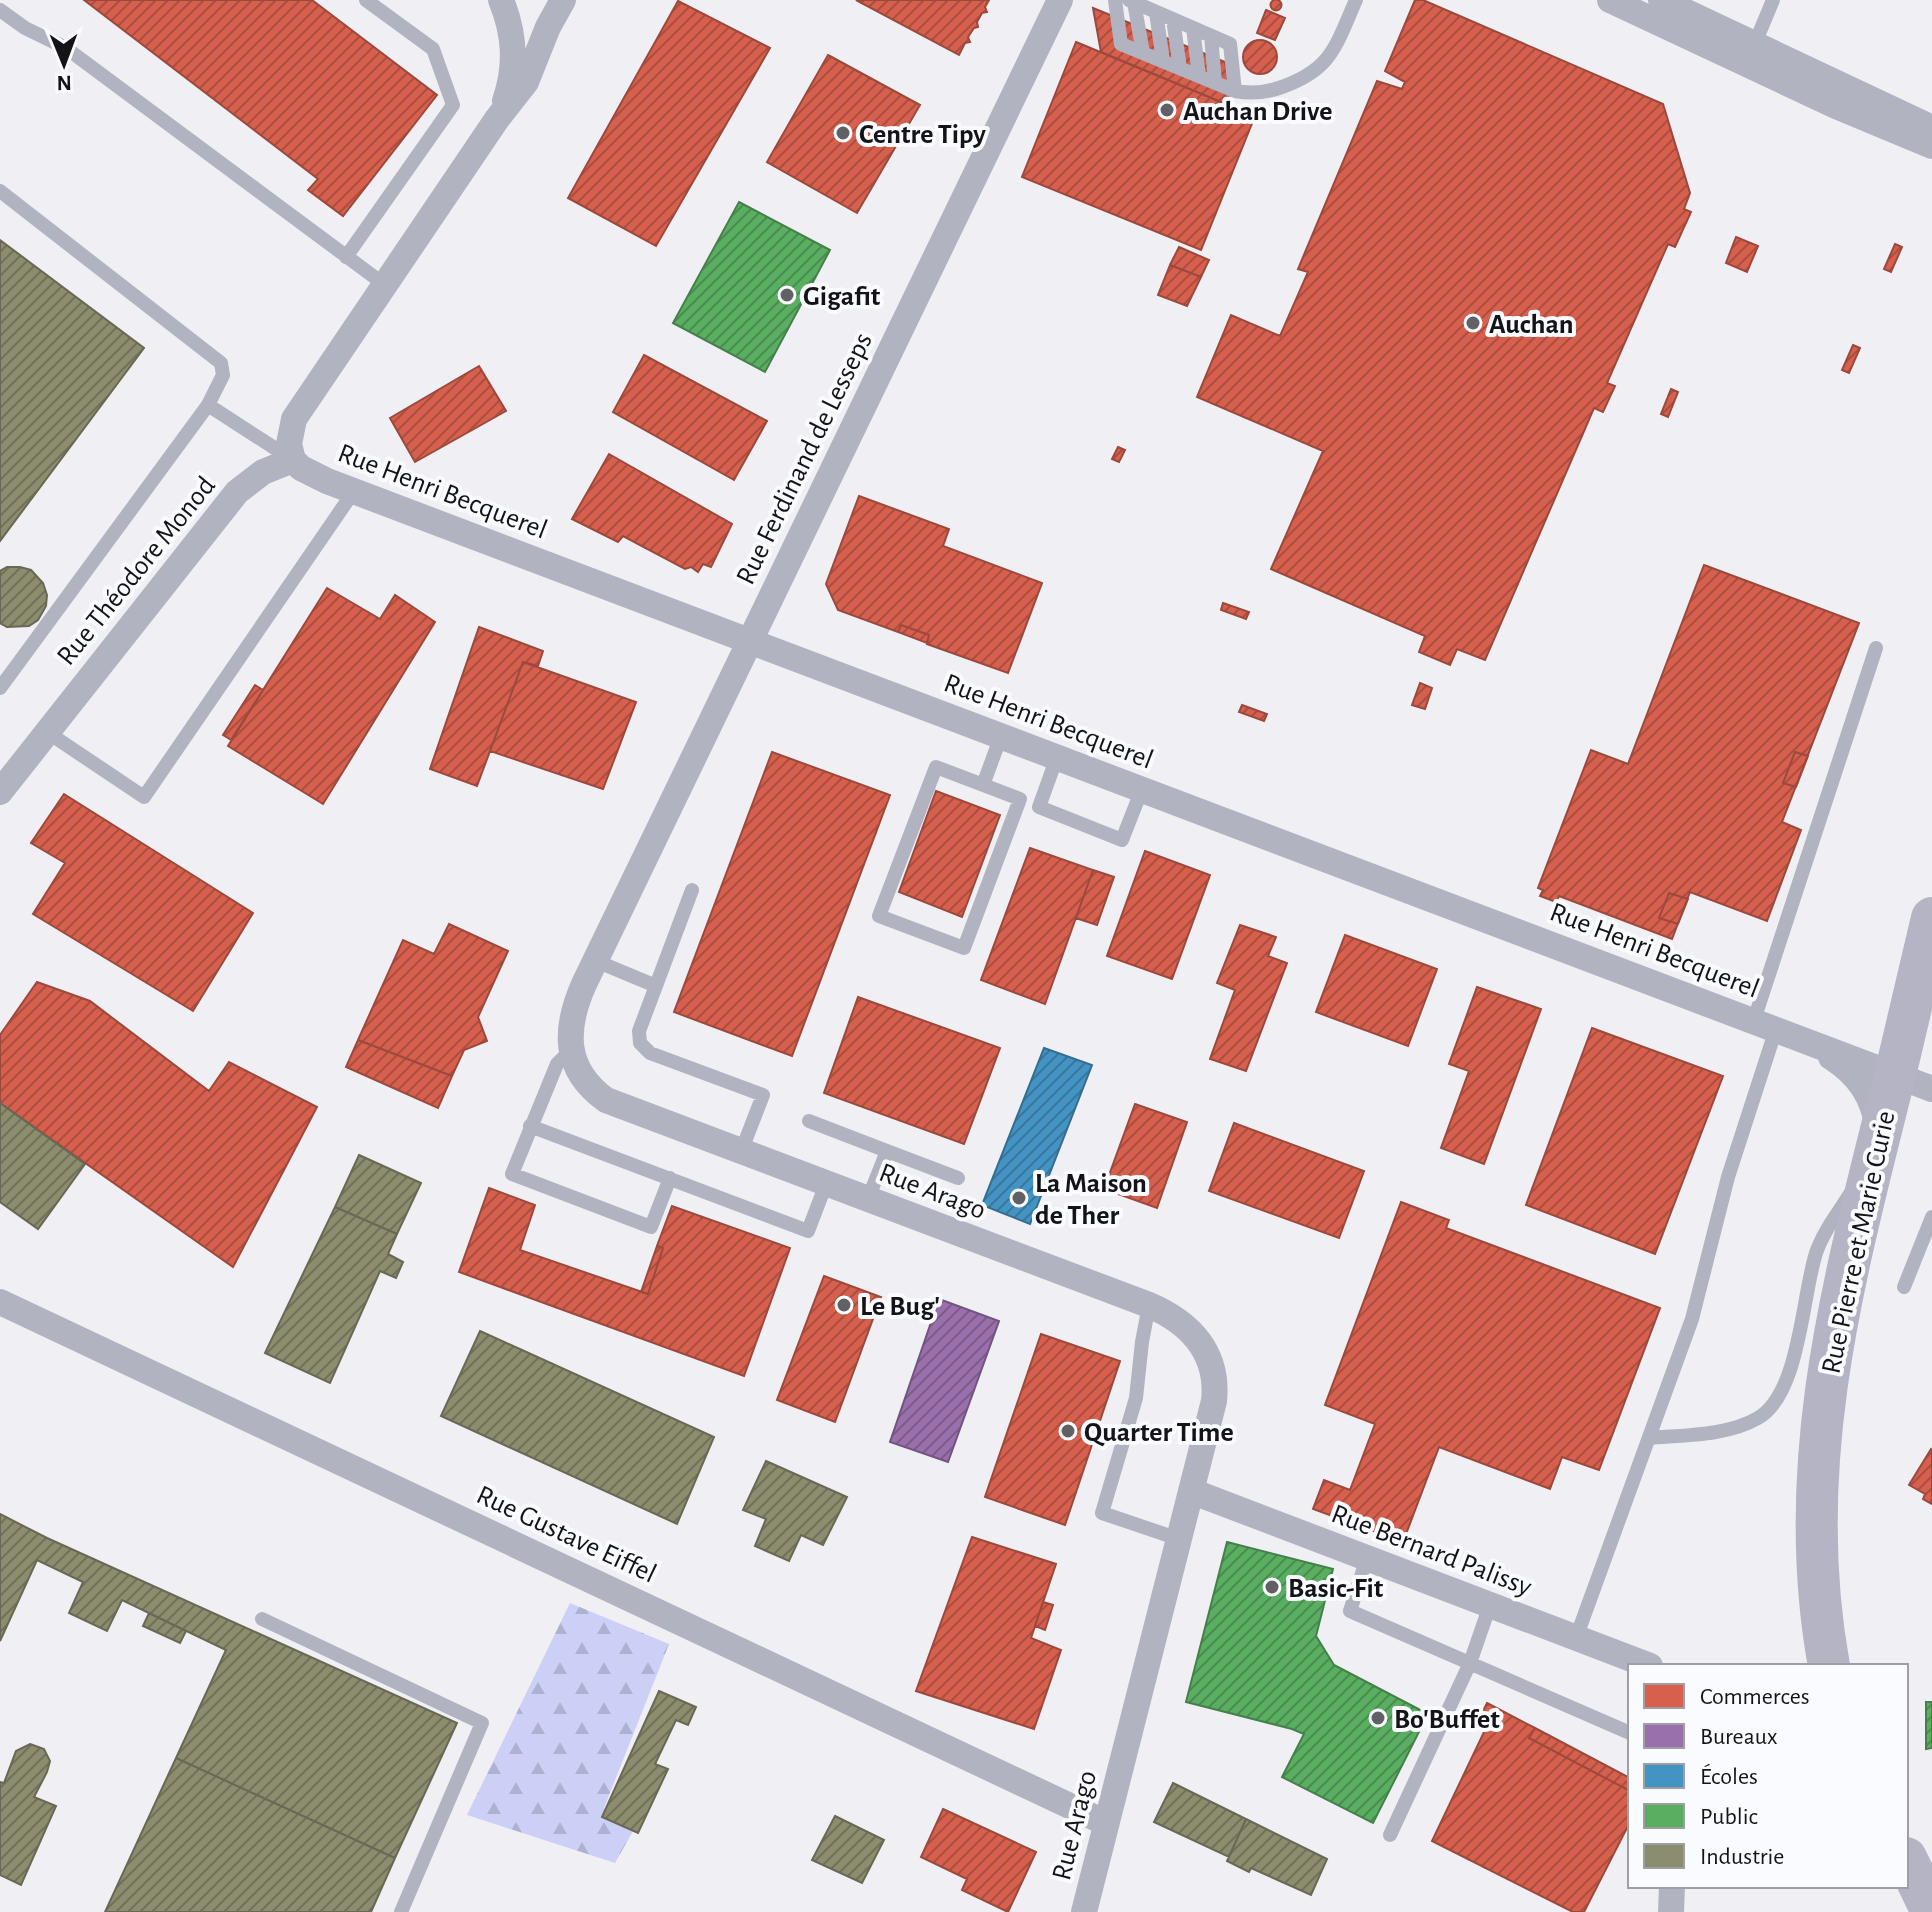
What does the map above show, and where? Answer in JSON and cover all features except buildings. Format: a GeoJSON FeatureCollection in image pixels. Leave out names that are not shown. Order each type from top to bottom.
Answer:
{"type":"FeatureCollection","features":[{"type":"Feature","properties":{"kind":"main road","name":"Rue Pierre et Marie Curie"},"geometry":{"type":"LineString","coordinates":[[1829,1664],[1817,1564],[1818,1463],[1836,1315],[1876,1146],[1914,1082],[1932,918]]}},
{"type":"Feature","properties":{"kind":"main road","name":"Rue Pierre et Marie Curie"},"geometry":{"type":"LineString","coordinates":[[1847,1664],[1835,1566],[1834,1500],[1838,1430],[1861,1306],[1932,1016]]}},
{"type":"Feature","properties":{"kind":"main road"},"geometry":{"type":"LineString","coordinates":[[1908,1862],[1932,1912]]}},
{"type":"Feature","properties":{"kind":"main road"},"geometry":{"type":"LineString","coordinates":[[1895,1888],[1906,1912]]}},
{"type":"Feature","properties":{"kind":"street"},"geometry":{"type":"LineString","coordinates":[[497,119],[510,84],[514,58],[512,34],[501,0]]}},
{"type":"Feature","properties":{"kind":"street"},"geometry":{"type":"LineString","coordinates":[[293,460],[289,444],[294,419],[497,119],[526,82],[548,27],[563,0]]}},
{"type":"Feature","properties":{"kind":"street","name":"Rue Ferdinand de Lesseps"},"geometry":{"type":"LineString","coordinates":[[750,641],[1060,0]]}},
{"type":"Feature","properties":{"kind":"street"},"geometry":{"type":"LineString","coordinates":[[1610,0],[1932,128]]}},
{"type":"Feature","properties":{"kind":"street"},"geometry":{"type":"LineString","coordinates":[[1661,0],[1848,111],[1932,146]]}},
{"type":"Feature","properties":{"kind":"street","name":"Rue Henri Becquerel"},"geometry":{"type":"LineString","coordinates":[[293,460],[313,475],[354,491],[1914,1082]]}},
{"type":"Feature","properties":{"kind":"street","name":"Rue Théodore Monod"},"geometry":{"type":"LineString","coordinates":[[0,792],[237,492],[263,472],[293,460]]}},
{"type":"Feature","properties":{"kind":"street"},"geometry":{"type":"LineString","coordinates":[[572,1049],[572,1016],[750,641]]}},
{"type":"Feature","properties":{"kind":"street","name":"Rue Henri Becquerel"},"geometry":{"type":"LineString","coordinates":[[1772,1027],[1853,1073],[1871,1102],[1876,1146]]}},
{"type":"Feature","properties":{"kind":"street","name":"Rue Arago"},"geometry":{"type":"LineString","coordinates":[[572,1049],[579,1072],[606,1100],[1167,1312],[1188,1327],[1204,1345],[1212,1362],[1214,1401],[1084,1912]]}},
{"type":"Feature","properties":{"kind":"street","name":"Rue Gustave Eiffel"},"geometry":{"type":"LineString","coordinates":[[0,1302],[1106,1823]]}},
{"type":"Feature","properties":{"kind":"street","name":"Rue Bernard Palissy"},"geometry":{"type":"LineString","coordinates":[[1191,1491],[1645,1664]]}},
{"type":"Feature","properties":{"kind":"street"},"geometry":{"type":"LineString","coordinates":[[1671,1912],[1672,1888]]}},
{"type":"Feature","properties":{"kind":"lane"},"geometry":{"type":"LineString","coordinates":[[346,257],[453,105],[433,49],[366,0]]}},
{"type":"Feature","properties":{"kind":"lane"},"geometry":{"type":"LineString","coordinates":[[1115,0],[1121,44],[1235,91],[1253,93],[1297,82],[1316,71],[1329,56],[1356,0]]}},
{"type":"Feature","properties":{"kind":"lane"},"geometry":{"type":"LineString","coordinates":[[1750,54],[1773,0]]}},
{"type":"Feature","properties":{"kind":"lane"},"geometry":{"type":"LineString","coordinates":[[1132,1],[1143,53]]}},
{"type":"Feature","properties":{"kind":"lane"},"geometry":{"type":"LineString","coordinates":[[1132,1],[1230,44],[1235,91]]}},
{"type":"Feature","properties":{"kind":"lane"},"geometry":{"type":"LineString","coordinates":[[0,10],[25,28],[66,48],[385,285]]}},
{"type":"Feature","properties":{"kind":"lane"},"geometry":{"type":"LineString","coordinates":[[1156,12],[1163,61]]}},
{"type":"Feature","properties":{"kind":"lane"},"geometry":{"type":"LineString","coordinates":[[1173,19],[1180,68]]}},
{"type":"Feature","properties":{"kind":"lane"},"geometry":{"type":"LineString","coordinates":[[1193,28],[1199,76]]}},
{"type":"Feature","properties":{"kind":"lane"},"geometry":{"type":"LineString","coordinates":[[1211,36],[1215,82]]}},
{"type":"Feature","properties":{"kind":"lane"},"geometry":{"type":"LineString","coordinates":[[0,191],[221,363],[223,375],[208,405],[0,688]]}},
{"type":"Feature","properties":{"kind":"lane"},"geometry":{"type":"LineString","coordinates":[[208,405],[293,460]]}},
{"type":"Feature","properties":{"kind":"lane"},"geometry":{"type":"LineString","coordinates":[[47,732],[144,797],[354,491]]}},
{"type":"Feature","properties":{"kind":"lane"},"geometry":{"type":"LineString","coordinates":[[1576,1638],[1692,1319],[1728,1177],[1876,648]]}},
{"type":"Feature","properties":{"kind":"lane"},"geometry":{"type":"LineString","coordinates":[[983,785],[1001,736]]}},
{"type":"Feature","properties":{"kind":"lane"},"geometry":{"type":"LineString","coordinates":[[1057,757],[1039,807],[1122,840],[1142,789]]}},
{"type":"Feature","properties":{"kind":"lane"},"geometry":{"type":"LineString","coordinates":[[936,767],[983,785],[1020,799],[964,948],[879,916],[936,767]]}},
{"type":"Feature","properties":{"kind":"lane"},"geometry":{"type":"LineString","coordinates":[[692,890],[639,1031],[642,1047],[650,1053],[763,1095],[741,1152]]}},
{"type":"Feature","properties":{"kind":"lane"},"geometry":{"type":"LineString","coordinates":[[596,961],[656,986]]}},
{"type":"Feature","properties":{"kind":"lane"},"geometry":{"type":"LineString","coordinates":[[572,1049],[557,1064],[512,1174],[651,1227],[670,1178]]}},
{"type":"Feature","properties":{"kind":"lane"},"geometry":{"type":"LineString","coordinates":[[809,1121],[958,1178]]}},
{"type":"Feature","properties":{"kind":"lane"},"geometry":{"type":"LineString","coordinates":[[530,1126],[808,1231],[826,1184]]}},
{"type":"Feature","properties":{"kind":"lane"},"geometry":{"type":"LineString","coordinates":[[1649,1438],[1729,1429],[1757,1419],[1772,1406],[1787,1377],[1818,1247],[1876,1146]]}},
{"type":"Feature","properties":{"kind":"lane"},"geometry":{"type":"LineString","coordinates":[[868,1199],[887,1151]]}},
{"type":"Feature","properties":{"kind":"lane"},"geometry":{"type":"LineString","coordinates":[[1904,1287],[1932,1217]]}},
{"type":"Feature","properties":{"kind":"lane"},"geometry":{"type":"LineString","coordinates":[[1149,1305],[1136,1398],[1102,1513],[1179,1539]]}},
{"type":"Feature","properties":{"kind":"lane"},"geometry":{"type":"LineString","coordinates":[[1367,1558],[1350,1611],[1628,1732]]}},
{"type":"Feature","properties":{"kind":"lane"},"geometry":{"type":"LineString","coordinates":[[1390,1835],[1470,1663],[1490,1605]]}},
{"type":"Feature","properties":{"kind":"lane"},"geometry":{"type":"LineString","coordinates":[[262,1619],[482,1723],[401,1912]]}},
{"type":"Feature","properties":{"kind":"green space"},"geometry":{"type":"Polygon","coordinates":[[[570,1603],[669,1644],[604,1808],[633,1831],[615,1863],[467,1815],[570,1603]]]}},
{"type":"Feature","properties":{"kind":"place","name":"Auchan Drive"},"geometry":{"type":"Point","coordinates":[1167,110]}},
{"type":"Feature","properties":{"kind":"place","name":"Centre Tipy"},"geometry":{"type":"Point","coordinates":[843,133]}},
{"type":"Feature","properties":{"kind":"place","name":"Gigafit"},"geometry":{"type":"Point","coordinates":[787,295]}},
{"type":"Feature","properties":{"kind":"place","name":"Auchan"},"geometry":{"type":"Point","coordinates":[1473,323]}},
{"type":"Feature","properties":{"kind":"place","name":"La Maison de Ther"},"geometry":{"type":"Point","coordinates":[1019,1198]}},
{"type":"Feature","properties":{"kind":"place","name":"Le Bug'"},"geometry":{"type":"Point","coordinates":[844,1305]}},
{"type":"Feature","properties":{"kind":"place","name":"Quarter Time"},"geometry":{"type":"Point","coordinates":[1068,1431]}},
{"type":"Feature","properties":{"kind":"place","name":"Basic-Fit"},"geometry":{"type":"Point","coordinates":[1272,1587]}},
{"type":"Feature","properties":{"kind":"place","name":"Bo'Buffet"},"geometry":{"type":"Point","coordinates":[1378,1718]}}]}
